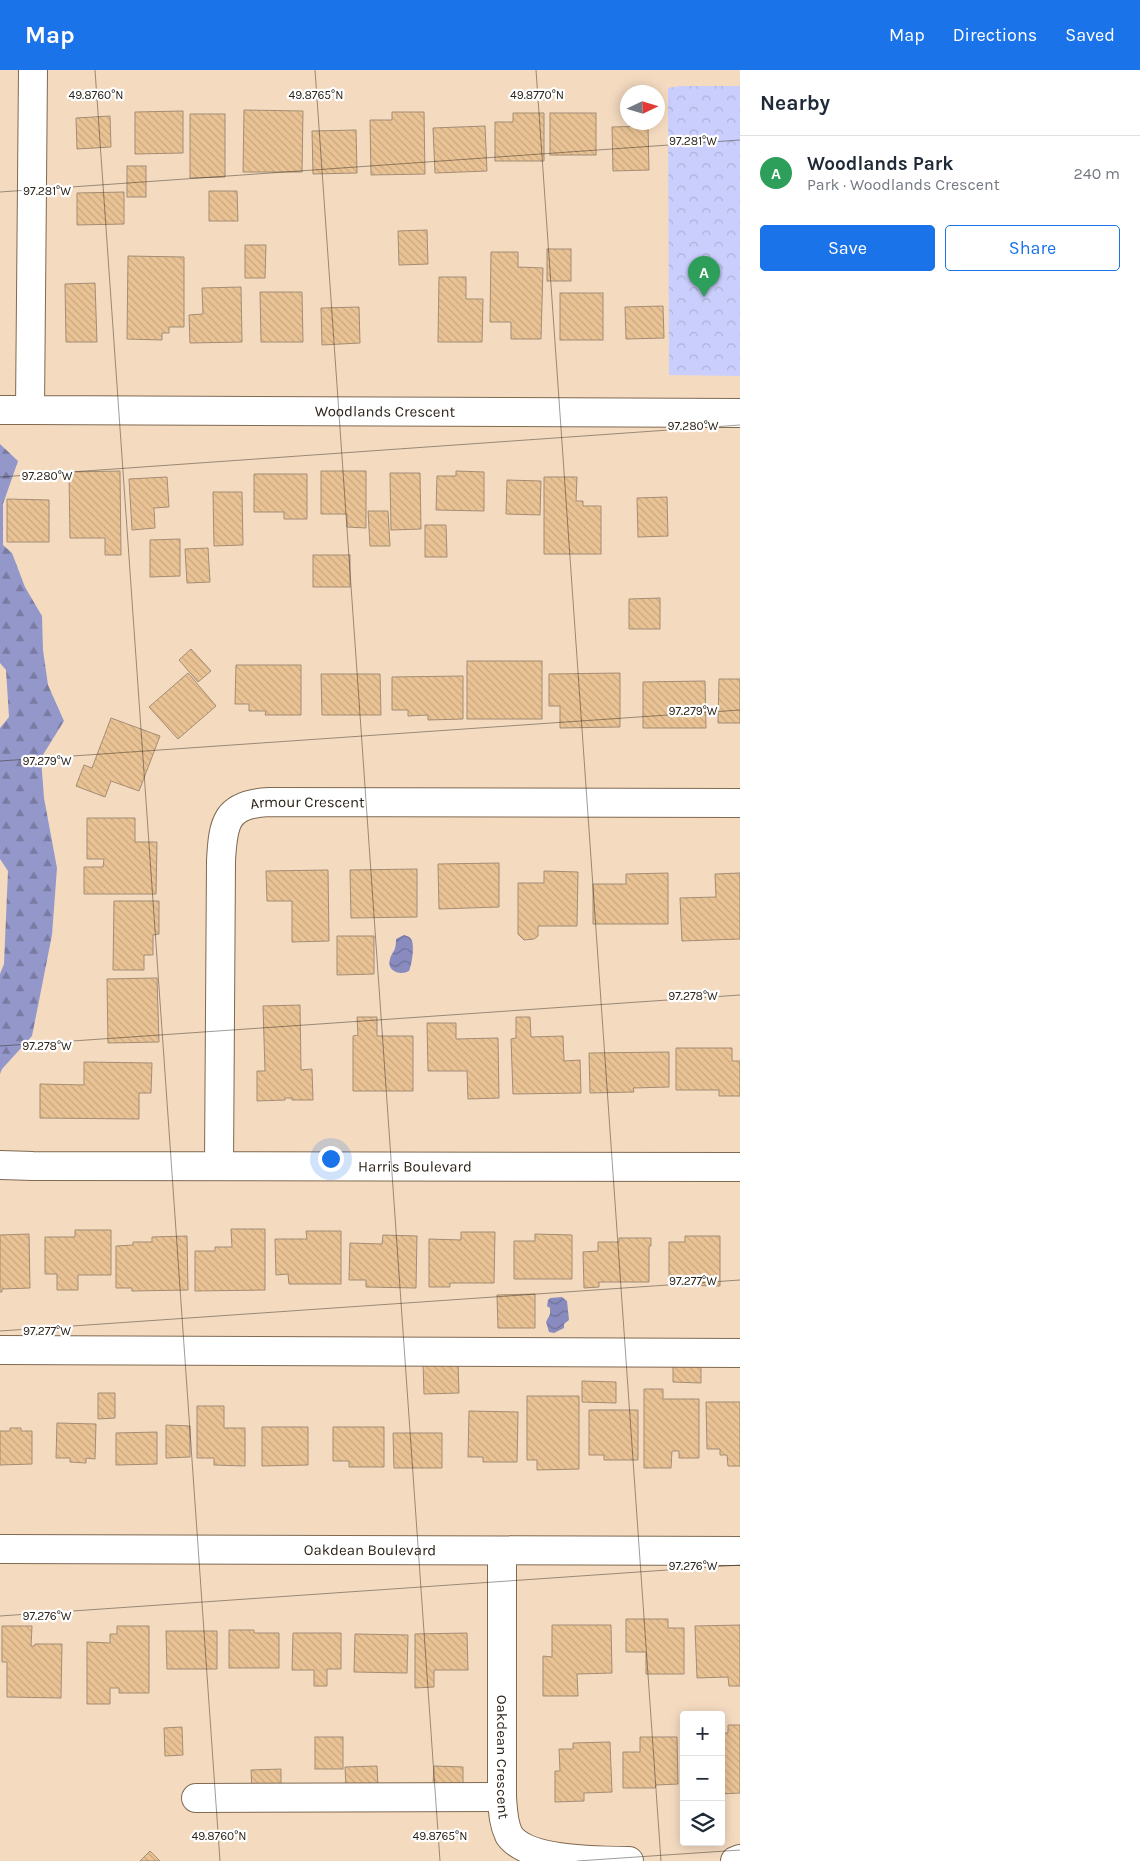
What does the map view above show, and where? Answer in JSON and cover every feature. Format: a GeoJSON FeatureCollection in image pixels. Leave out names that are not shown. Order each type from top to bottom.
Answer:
{"type":"FeatureCollection","features":[{"type":"Feature","properties":{"kind":"street"},"geometry":{"type":"LineString","coordinates":[[30,410],[33,70]]}},
{"type":"Feature","properties":{"kind":"street","name":"Woodlands Crescent"},"geometry":{"type":"LineString","coordinates":[[0,410],[740,413]]}},
{"type":"Feature","properties":{"kind":"street","name":"Armour Crescent"},"geometry":{"type":"LineString","coordinates":[[219,1165],[221,861],[224,832],[227,822],[236,809],[244,805],[269,802],[740,804]]}},
{"type":"Feature","properties":{"kind":"street","name":"Harris Boulevard"},"geometry":{"type":"LineString","coordinates":[[0,1165],[740,1167]]}},
{"type":"Feature","properties":{"kind":"street"},"geometry":{"type":"LineString","coordinates":[[0,1350],[740,1353]]}},
{"type":"Feature","properties":{"kind":"street","name":"Oakdean Boulevard"},"geometry":{"type":"LineString","coordinates":[[0,1549],[740,1551]]}},
{"type":"Feature","properties":{"kind":"street","name":"Oakdean Crescent"},"geometry":{"type":"LineString","coordinates":[[502,1551],[502,1797],[504,1822],[509,1837],[519,1848],[532,1856],[554,1860],[629,1861]]}},
{"type":"Feature","properties":{"kind":"street"},"geometry":{"type":"LineString","coordinates":[[196,1798],[502,1797]]}},
{"type":"Feature","properties":{"kind":"street"},"geometry":{"type":"LineString","coordinates":[[735,1861],[740,1859]]}},
{"type":"Feature","properties":{"kind":"green space"},"geometry":{"type":"Polygon","coordinates":[[[680,86],[740,86],[740,376],[669,375],[668,88],[680,86]]]}},
{"type":"Feature","properties":{"kind":"green space"},"geometry":{"type":"Polygon","coordinates":[[[0,444],[18,461],[3,504],[3,545],[12,553],[25,587],[42,616],[43,650],[48,685],[64,721],[41,758],[44,798],[57,868],[52,935],[32,1036],[2,1069],[0,1074],[0,974],[4,964],[8,871],[0,859],[0,728],[9,717],[6,670],[0,663],[0,444]]]}},
{"type":"Feature","properties":{"kind":"water"},"geometry":{"type":"Polygon","coordinates":[[[404,935],[409,937],[412,942],[412,960],[409,971],[398,973],[390,967],[389,963],[395,949],[396,939],[404,935]]]}},
{"type":"Feature","properties":{"kind":"water"},"geometry":{"type":"Polygon","coordinates":[[[562,1297],[567,1301],[569,1320],[564,1324],[564,1328],[554,1333],[549,1332],[546,1322],[550,1314],[550,1308],[547,1306],[548,1300],[550,1298],[562,1297]]]}},
{"type":"Feature","properties":{"kind":"building"},"geometry":{"type":"Polygon","coordinates":[[[244,110],[303,111],[302,172],[243,172],[244,110]]]}},
{"type":"Feature","properties":{"kind":"building"},"geometry":{"type":"Polygon","coordinates":[[[183,111],[183,153],[135,154],[135,112],[183,111]]]}},
{"type":"Feature","properties":{"kind":"building"},"geometry":{"type":"Polygon","coordinates":[[[392,112],[424,112],[425,174],[371,175],[370,120],[392,120],[392,112]]]}},
{"type":"Feature","properties":{"kind":"building"},"geometry":{"type":"Polygon","coordinates":[[[513,113],[544,113],[544,161],[495,161],[495,122],[513,122],[513,113]]]}},
{"type":"Feature","properties":{"kind":"building"},"geometry":{"type":"Polygon","coordinates":[[[550,113],[596,113],[596,155],[550,155],[550,113]]]}},
{"type":"Feature","properties":{"kind":"building"},"geometry":{"type":"Polygon","coordinates":[[[190,114],[225,114],[225,177],[190,178],[190,114]]]}},
{"type":"Feature","properties":{"kind":"building"},"geometry":{"type":"Polygon","coordinates":[[[110,116],[111,147],[77,149],[76,118],[110,116]]]}},
{"type":"Feature","properties":{"kind":"building"},"geometry":{"type":"Polygon","coordinates":[[[485,126],[487,171],[435,173],[433,128],[485,126]]]}},
{"type":"Feature","properties":{"kind":"building"},"geometry":{"type":"Polygon","coordinates":[[[612,127],[620,127],[620,130],[648,130],[649,170],[613,171],[612,127]]]}},
{"type":"Feature","properties":{"kind":"building"},"geometry":{"type":"Polygon","coordinates":[[[356,130],[357,173],[313,174],[312,131],[356,130]]]}},
{"type":"Feature","properties":{"kind":"building"},"geometry":{"type":"Polygon","coordinates":[[[127,166],[146,166],[146,197],[127,197],[127,166]]]}},
{"type":"Feature","properties":{"kind":"building"},"geometry":{"type":"Polygon","coordinates":[[[209,191],[237,191],[238,221],[209,221],[209,191]]]}},
{"type":"Feature","properties":{"kind":"building"},"geometry":{"type":"Polygon","coordinates":[[[124,192],[124,224],[77,225],[77,193],[124,192]]]}},
{"type":"Feature","properties":{"kind":"building"},"geometry":{"type":"Polygon","coordinates":[[[427,230],[428,264],[399,265],[398,231],[427,230]]]}},
{"type":"Feature","properties":{"kind":"building"},"geometry":{"type":"Polygon","coordinates":[[[245,245],[266,245],[265,278],[245,278],[245,245]]]}},
{"type":"Feature","properties":{"kind":"building"},"geometry":{"type":"Polygon","coordinates":[[[547,249],[571,249],[571,281],[547,281],[547,249]]]}},
{"type":"Feature","properties":{"kind":"building"},"geometry":{"type":"Polygon","coordinates":[[[491,252],[518,252],[518,267],[543,268],[541,339],[511,339],[511,322],[490,322],[491,252]]]}},
{"type":"Feature","properties":{"kind":"building"},"geometry":{"type":"Polygon","coordinates":[[[128,256],[184,257],[184,327],[169,327],[169,333],[162,333],[162,340],[127,339],[128,256]]]}},
{"type":"Feature","properties":{"kind":"building"},"geometry":{"type":"Polygon","coordinates":[[[439,277],[466,277],[466,299],[483,299],[482,342],[438,342],[439,277]]]}},
{"type":"Feature","properties":{"kind":"building"},"geometry":{"type":"Polygon","coordinates":[[[95,283],[97,342],[66,342],[65,284],[95,283]]]}},
{"type":"Feature","properties":{"kind":"building"},"geometry":{"type":"Polygon","coordinates":[[[241,287],[242,342],[190,343],[189,315],[203,314],[202,288],[241,287]]]}},
{"type":"Feature","properties":{"kind":"building"},"geometry":{"type":"Polygon","coordinates":[[[260,292],[302,292],[303,342],[261,342],[260,292]]]}},
{"type":"Feature","properties":{"kind":"building"},"geometry":{"type":"Polygon","coordinates":[[[560,293],[603,293],[603,340],[560,340],[560,293]]]}},
{"type":"Feature","properties":{"kind":"building"},"geometry":{"type":"Polygon","coordinates":[[[663,306],[664,338],[626,339],[625,307],[663,306]]]}},
{"type":"Feature","properties":{"kind":"building"},"geometry":{"type":"Polygon","coordinates":[[[359,307],[360,343],[322,345],[321,308],[359,307]]]}},
{"type":"Feature","properties":{"kind":"building"},"geometry":{"type":"Polygon","coordinates":[[[120,471],[121,555],[105,555],[105,538],[70,538],[69,472],[120,471]]]}},
{"type":"Feature","properties":{"kind":"building"},"geometry":{"type":"Polygon","coordinates":[[[321,471],[366,471],[366,528],[347,527],[347,514],[321,514],[321,471]]]}},
{"type":"Feature","properties":{"kind":"building"},"geometry":{"type":"Polygon","coordinates":[[[456,471],[484,472],[484,511],[436,510],[437,476],[456,476],[456,471]]]}},
{"type":"Feature","properties":{"kind":"building"},"geometry":{"type":"Polygon","coordinates":[[[390,473],[420,473],[421,529],[391,530],[390,473]]]}},
{"type":"Feature","properties":{"kind":"building"},"geometry":{"type":"Polygon","coordinates":[[[254,474],[307,474],[307,519],[284,519],[284,512],[254,512],[254,474]]]}},
{"type":"Feature","properties":{"kind":"building"},"geometry":{"type":"Polygon","coordinates":[[[167,477],[169,507],[154,508],[155,528],[132,530],[129,479],[167,477]]]}},
{"type":"Feature","properties":{"kind":"building"},"geometry":{"type":"Polygon","coordinates":[[[544,477],[577,477],[576,501],[583,501],[583,506],[601,506],[601,554],[544,554],[544,477]]]}},
{"type":"Feature","properties":{"kind":"building"},"geometry":{"type":"Polygon","coordinates":[[[507,480],[541,481],[540,515],[506,514],[507,480]]]}},
{"type":"Feature","properties":{"kind":"building"},"geometry":{"type":"Polygon","coordinates":[[[213,492],[242,492],[243,545],[214,546],[213,492]]]}},
{"type":"Feature","properties":{"kind":"building"},"geometry":{"type":"Polygon","coordinates":[[[667,497],[668,536],[638,537],[637,498],[667,497]]]}},
{"type":"Feature","properties":{"kind":"building"},"geometry":{"type":"Polygon","coordinates":[[[7,499],[49,500],[49,542],[7,542],[7,499]]]}},
{"type":"Feature","properties":{"kind":"building"},"geometry":{"type":"Polygon","coordinates":[[[368,511],[388,511],[390,546],[370,546],[368,511]]]}},
{"type":"Feature","properties":{"kind":"building"},"geometry":{"type":"Polygon","coordinates":[[[425,525],[446,525],[447,557],[425,557],[425,525]]]}},
{"type":"Feature","properties":{"kind":"building"},"geometry":{"type":"Polygon","coordinates":[[[180,539],[180,576],[150,577],[150,540],[180,539]]]}},
{"type":"Feature","properties":{"kind":"building"},"geometry":{"type":"Polygon","coordinates":[[[208,548],[210,582],[187,583],[185,549],[208,548]]]}},
{"type":"Feature","properties":{"kind":"building"},"geometry":{"type":"Polygon","coordinates":[[[313,555],[350,555],[350,587],[313,587],[313,555]]]}},
{"type":"Feature","properties":{"kind":"building"},"geometry":{"type":"Polygon","coordinates":[[[660,598],[660,629],[629,629],[629,599],[660,598]]]}},
{"type":"Feature","properties":{"kind":"building"},"geometry":{"type":"Polygon","coordinates":[[[191,649],[211,671],[198,682],[179,660],[191,649]]]}},
{"type":"Feature","properties":{"kind":"building"},"geometry":{"type":"Polygon","coordinates":[[[467,661],[542,661],[542,719],[467,719],[467,661]]]}},
{"type":"Feature","properties":{"kind":"building"},"geometry":{"type":"Polygon","coordinates":[[[236,665],[301,665],[301,715],[265,715],[266,711],[249,711],[249,704],[235,704],[236,665]]]}},
{"type":"Feature","properties":{"kind":"building"},"geometry":{"type":"Polygon","coordinates":[[[188,673],[216,706],[178,739],[149,707],[188,673]]]}},
{"type":"Feature","properties":{"kind":"building"},"geometry":{"type":"Polygon","coordinates":[[[620,673],[620,727],[560,728],[560,706],[549,706],[549,674],[620,673]]]}},
{"type":"Feature","properties":{"kind":"building"},"geometry":{"type":"Polygon","coordinates":[[[321,674],[380,674],[381,715],[322,715],[321,674]]]}},
{"type":"Feature","properties":{"kind":"building"},"geometry":{"type":"Polygon","coordinates":[[[463,676],[463,719],[428,720],[428,715],[408,716],[408,710],[392,710],[392,677],[463,676]]]}},
{"type":"Feature","properties":{"kind":"building"},"geometry":{"type":"Polygon","coordinates":[[[719,679],[740,679],[740,723],[718,723],[719,679]]]}},
{"type":"Feature","properties":{"kind":"building"},"geometry":{"type":"Polygon","coordinates":[[[705,681],[706,728],[643,728],[643,682],[705,681]]]}},
{"type":"Feature","properties":{"kind":"building"},"geometry":{"type":"Polygon","coordinates":[[[111,718],[160,736],[139,791],[111,781],[105,797],[76,786],[84,765],[92,768],[111,718]]]}},
{"type":"Feature","properties":{"kind":"building"},"geometry":{"type":"Polygon","coordinates":[[[87,818],[135,818],[135,842],[157,842],[156,894],[84,894],[84,867],[103,867],[104,859],[87,859],[87,818]]]}},
{"type":"Feature","properties":{"kind":"building"},"geometry":{"type":"Polygon","coordinates":[[[499,863],[499,907],[439,909],[438,864],[499,863]]]}},
{"type":"Feature","properties":{"kind":"building"},"geometry":{"type":"Polygon","coordinates":[[[417,869],[417,917],[351,918],[350,870],[417,869]]]}},
{"type":"Feature","properties":{"kind":"building"},"geometry":{"type":"Polygon","coordinates":[[[328,870],[329,941],[292,942],[292,901],[267,901],[266,871],[328,870]]]}},
{"type":"Feature","properties":{"kind":"building"},"geometry":{"type":"Polygon","coordinates":[[[544,871],[578,872],[577,926],[538,926],[538,936],[534,939],[524,940],[518,934],[518,883],[544,883],[544,871]]]}},
{"type":"Feature","properties":{"kind":"building"},"geometry":{"type":"Polygon","coordinates":[[[668,873],[668,924],[593,924],[593,884],[626,884],[626,874],[668,873]]]}},
{"type":"Feature","properties":{"kind":"building"},"geometry":{"type":"Polygon","coordinates":[[[740,873],[740,939],[682,941],[680,898],[716,897],[715,874],[740,873]]]}},
{"type":"Feature","properties":{"kind":"building"},"geometry":{"type":"Polygon","coordinates":[[[114,901],[159,901],[159,934],[153,935],[153,955],[144,955],[144,970],[113,970],[114,901]]]}},
{"type":"Feature","properties":{"kind":"building"},"geometry":{"type":"Polygon","coordinates":[[[337,936],[374,936],[374,974],[337,975],[337,936]]]}},
{"type":"Feature","properties":{"kind":"building"},"geometry":{"type":"Polygon","coordinates":[[[157,978],[159,1042],[108,1043],[107,979],[157,978]]]}},
{"type":"Feature","properties":{"kind":"building"},"geometry":{"type":"Polygon","coordinates":[[[300,1005],[301,1070],[312,1069],[313,1100],[285,1098],[285,1100],[257,1101],[257,1071],[265,1071],[263,1006],[300,1005]]]}},
{"type":"Feature","properties":{"kind":"building"},"geometry":{"type":"Polygon","coordinates":[[[357,1017],[377,1017],[377,1036],[413,1036],[413,1091],[353,1091],[353,1036],[358,1035],[357,1017]]]}},
{"type":"Feature","properties":{"kind":"building"},"geometry":{"type":"Polygon","coordinates":[[[516,1017],[530,1017],[531,1037],[563,1036],[564,1061],[580,1060],[581,1093],[513,1094],[511,1039],[516,1038],[516,1017]]]}},
{"type":"Feature","properties":{"kind":"building"},"geometry":{"type":"Polygon","coordinates":[[[427,1023],[456,1023],[456,1039],[498,1038],[499,1098],[468,1099],[467,1071],[428,1071],[427,1023]]]}},
{"type":"Feature","properties":{"kind":"building"},"geometry":{"type":"Polygon","coordinates":[[[676,1048],[732,1048],[732,1061],[740,1061],[740,1096],[719,1096],[719,1090],[676,1090],[676,1048]]]}},
{"type":"Feature","properties":{"kind":"building"},"geometry":{"type":"Polygon","coordinates":[[[669,1052],[669,1087],[633,1088],[634,1092],[590,1093],[589,1053],[669,1052]]]}},
{"type":"Feature","properties":{"kind":"building"},"geometry":{"type":"Polygon","coordinates":[[[84,1062],[152,1063],[151,1093],[139,1093],[139,1119],[40,1118],[40,1084],[84,1085],[84,1062]]]}},
{"type":"Feature","properties":{"kind":"building"},"geometry":{"type":"Polygon","coordinates":[[[231,1229],[265,1229],[265,1290],[195,1291],[195,1251],[215,1251],[215,1247],[232,1247],[231,1229]]]}},
{"type":"Feature","properties":{"kind":"building"},"geometry":{"type":"Polygon","coordinates":[[[75,1230],[111,1230],[111,1275],[78,1275],[78,1290],[57,1290],[57,1274],[45,1274],[45,1237],[75,1237],[75,1230]]]}},
{"type":"Feature","properties":{"kind":"building"},"geometry":{"type":"Polygon","coordinates":[[[306,1231],[341,1231],[341,1284],[289,1284],[288,1274],[276,1275],[275,1239],[307,1239],[306,1231]]]}},
{"type":"Feature","properties":{"kind":"building"},"geometry":{"type":"Polygon","coordinates":[[[461,1232],[495,1232],[494,1283],[450,1283],[450,1287],[429,1287],[429,1239],[461,1240],[461,1232]]]}},
{"type":"Feature","properties":{"kind":"building"},"geometry":{"type":"Polygon","coordinates":[[[29,1234],[30,1288],[2,1289],[2,1292],[0,1292],[0,1235],[29,1234]]]}},
{"type":"Feature","properties":{"kind":"building"},"geometry":{"type":"Polygon","coordinates":[[[535,1234],[572,1235],[572,1279],[514,1279],[514,1241],[535,1241],[535,1234]]]}},
{"type":"Feature","properties":{"kind":"building"},"geometry":{"type":"Polygon","coordinates":[[[383,1235],[417,1236],[416,1288],[366,1287],[366,1280],[349,1280],[350,1243],[382,1244],[383,1235]]]}},
{"type":"Feature","properties":{"kind":"building"},"geometry":{"type":"Polygon","coordinates":[[[187,1236],[188,1290],[132,1291],[132,1288],[116,1288],[116,1246],[133,1245],[133,1242],[152,1242],[152,1237],[187,1236]]]}},
{"type":"Feature","properties":{"kind":"building"},"geometry":{"type":"Polygon","coordinates":[[[685,1236],[720,1236],[720,1286],[669,1285],[669,1242],[685,1242],[685,1236]]]}},
{"type":"Feature","properties":{"kind":"building"},"geometry":{"type":"Polygon","coordinates":[[[619,1238],[651,1238],[651,1246],[649,1246],[649,1282],[599,1282],[599,1287],[584,1288],[583,1252],[598,1251],[598,1242],[619,1242],[619,1238]]]}},
{"type":"Feature","properties":{"kind":"building"},"geometry":{"type":"Polygon","coordinates":[[[535,1294],[535,1328],[498,1328],[497,1295],[535,1294]]]}},
{"type":"Feature","properties":{"kind":"building"},"geometry":{"type":"Polygon","coordinates":[[[458,1362],[459,1393],[424,1394],[423,1363],[458,1362]]]}},
{"type":"Feature","properties":{"kind":"building"},"geometry":{"type":"Polygon","coordinates":[[[673,1364],[701,1364],[701,1383],[673,1382],[673,1364]]]}},
{"type":"Feature","properties":{"kind":"building"},"geometry":{"type":"Polygon","coordinates":[[[582,1381],[616,1382],[616,1403],[582,1402],[582,1381]]]}},
{"type":"Feature","properties":{"kind":"building"},"geometry":{"type":"Polygon","coordinates":[[[644,1389],[663,1389],[663,1399],[699,1399],[699,1458],[679,1458],[679,1451],[672,1451],[671,1468],[644,1468],[644,1389]]]}},
{"type":"Feature","properties":{"kind":"building"},"geometry":{"type":"Polygon","coordinates":[[[98,1393],[115,1393],[115,1418],[98,1419],[98,1393]]]}},
{"type":"Feature","properties":{"kind":"building"},"geometry":{"type":"Polygon","coordinates":[[[527,1396],[579,1396],[579,1469],[537,1470],[537,1460],[527,1460],[527,1396]]]}},
{"type":"Feature","properties":{"kind":"building"},"geometry":{"type":"Polygon","coordinates":[[[706,1402],[740,1402],[740,1466],[728,1466],[727,1455],[720,1455],[720,1449],[707,1449],[706,1402]]]}},
{"type":"Feature","properties":{"kind":"building"},"geometry":{"type":"Polygon","coordinates":[[[197,1406],[224,1406],[224,1428],[245,1428],[245,1466],[214,1465],[214,1458],[197,1458],[197,1406]]]}},
{"type":"Feature","properties":{"kind":"building"},"geometry":{"type":"Polygon","coordinates":[[[589,1410],[638,1410],[638,1460],[604,1460],[604,1455],[589,1455],[589,1410]]]}},
{"type":"Feature","properties":{"kind":"building"},"geometry":{"type":"Polygon","coordinates":[[[469,1411],[518,1412],[517,1462],[483,1462],[483,1457],[468,1457],[469,1411]]]}},
{"type":"Feature","properties":{"kind":"building"},"geometry":{"type":"Polygon","coordinates":[[[57,1423],[96,1424],[95,1459],[86,1458],[86,1463],[70,1462],[70,1458],[56,1458],[57,1423]]]}},
{"type":"Feature","properties":{"kind":"building"},"geometry":{"type":"Polygon","coordinates":[[[166,1425],[190,1426],[190,1457],[166,1458],[166,1425]]]}},
{"type":"Feature","properties":{"kind":"building"},"geometry":{"type":"Polygon","coordinates":[[[262,1427],[308,1427],[308,1465],[262,1466],[262,1427]]]}},
{"type":"Feature","properties":{"kind":"building"},"geometry":{"type":"Polygon","coordinates":[[[333,1427],[384,1427],[384,1467],[349,1467],[349,1461],[333,1461],[333,1427]]]}},
{"type":"Feature","properties":{"kind":"building"},"geometry":{"type":"Polygon","coordinates":[[[10,1428],[32,1431],[32,1464],[0,1465],[0,1431],[10,1431],[10,1428]]]}},
{"type":"Feature","properties":{"kind":"building"},"geometry":{"type":"Polygon","coordinates":[[[157,1432],[157,1464],[116,1465],[116,1433],[157,1432]]]}},
{"type":"Feature","properties":{"kind":"building"},"geometry":{"type":"Polygon","coordinates":[[[393,1433],[442,1433],[442,1468],[394,1468],[393,1433]]]}},
{"type":"Feature","properties":{"kind":"building"},"geometry":{"type":"Polygon","coordinates":[[[626,1619],[668,1619],[668,1628],[684,1628],[684,1674],[646,1674],[646,1652],[626,1652],[626,1619]]]}},
{"type":"Feature","properties":{"kind":"building"},"geometry":{"type":"Polygon","coordinates":[[[552,1625],[611,1625],[612,1673],[577,1674],[578,1696],[543,1696],[543,1656],[552,1657],[552,1625]]]}},
{"type":"Feature","properties":{"kind":"building"},"geometry":{"type":"Polygon","coordinates":[[[740,1625],[740,1686],[729,1686],[728,1677],[697,1678],[695,1626],[740,1625]]]}},
{"type":"Feature","properties":{"kind":"building"},"geometry":{"type":"Polygon","coordinates":[[[2,1626],[32,1626],[31,1646],[35,1646],[35,1644],[62,1644],[61,1698],[7,1697],[7,1662],[2,1662],[2,1626]]]}},
{"type":"Feature","properties":{"kind":"building"},"geometry":{"type":"Polygon","coordinates":[[[117,1626],[149,1626],[149,1693],[119,1693],[119,1688],[110,1688],[110,1704],[87,1704],[87,1642],[110,1643],[110,1634],[117,1634],[117,1626]]]}},
{"type":"Feature","properties":{"kind":"building"},"geometry":{"type":"Polygon","coordinates":[[[229,1630],[279,1633],[279,1668],[229,1668],[229,1630]]]}},
{"type":"Feature","properties":{"kind":"building"},"geometry":{"type":"Polygon","coordinates":[[[166,1631],[217,1631],[217,1669],[167,1669],[166,1631]]]}},
{"type":"Feature","properties":{"kind":"building"},"geometry":{"type":"Polygon","coordinates":[[[293,1633],[341,1633],[341,1669],[327,1669],[327,1686],[314,1686],[314,1670],[292,1670],[293,1633]]]}},
{"type":"Feature","properties":{"kind":"building"},"geometry":{"type":"Polygon","coordinates":[[[467,1633],[468,1670],[434,1670],[434,1687],[415,1688],[415,1634],[467,1633]]]}},
{"type":"Feature","properties":{"kind":"building"},"geometry":{"type":"Polygon","coordinates":[[[355,1634],[408,1635],[407,1673],[354,1672],[355,1634]]]}},
{"type":"Feature","properties":{"kind":"building"},"geometry":{"type":"Polygon","coordinates":[[[728,1725],[740,1725],[740,1793],[725,1794],[725,1733],[728,1733],[728,1725]]]}},
{"type":"Feature","properties":{"kind":"building"},"geometry":{"type":"Polygon","coordinates":[[[182,1727],[183,1755],[165,1756],[164,1728],[182,1727]]]}},
{"type":"Feature","properties":{"kind":"building"},"geometry":{"type":"Polygon","coordinates":[[[315,1737],[343,1737],[343,1769],[315,1769],[315,1737]]]}},
{"type":"Feature","properties":{"kind":"building"},"geometry":{"type":"Polygon","coordinates":[[[640,1737],[677,1737],[678,1784],[656,1785],[655,1788],[623,1788],[623,1752],[640,1752],[640,1737]]]}},
{"type":"Feature","properties":{"kind":"building"},"geometry":{"type":"Polygon","coordinates":[[[610,1742],[612,1792],[584,1793],[584,1801],[555,1802],[555,1771],[560,1771],[559,1749],[573,1749],[573,1743],[610,1742]]]}},
{"type":"Feature","properties":{"kind":"building"},"geometry":{"type":"Polygon","coordinates":[[[377,1766],[378,1787],[346,1787],[345,1767],[377,1766]]]}},
{"type":"Feature","properties":{"kind":"building"},"geometry":{"type":"Polygon","coordinates":[[[434,1766],[463,1767],[463,1785],[433,1785],[434,1766]]]}},
{"type":"Feature","properties":{"kind":"building"},"geometry":{"type":"Polygon","coordinates":[[[281,1769],[281,1788],[252,1789],[251,1770],[281,1769]]]}},
{"type":"Feature","properties":{"kind":"building"},"geometry":{"type":"Polygon","coordinates":[[[150,1851],[160,1861],[140,1861],[150,1851]]]}},
{"type":"Feature","properties":{"kind":"place","name":"Woodlands Park"},"geometry":{"type":"Point","coordinates":[704,297]}}]}
